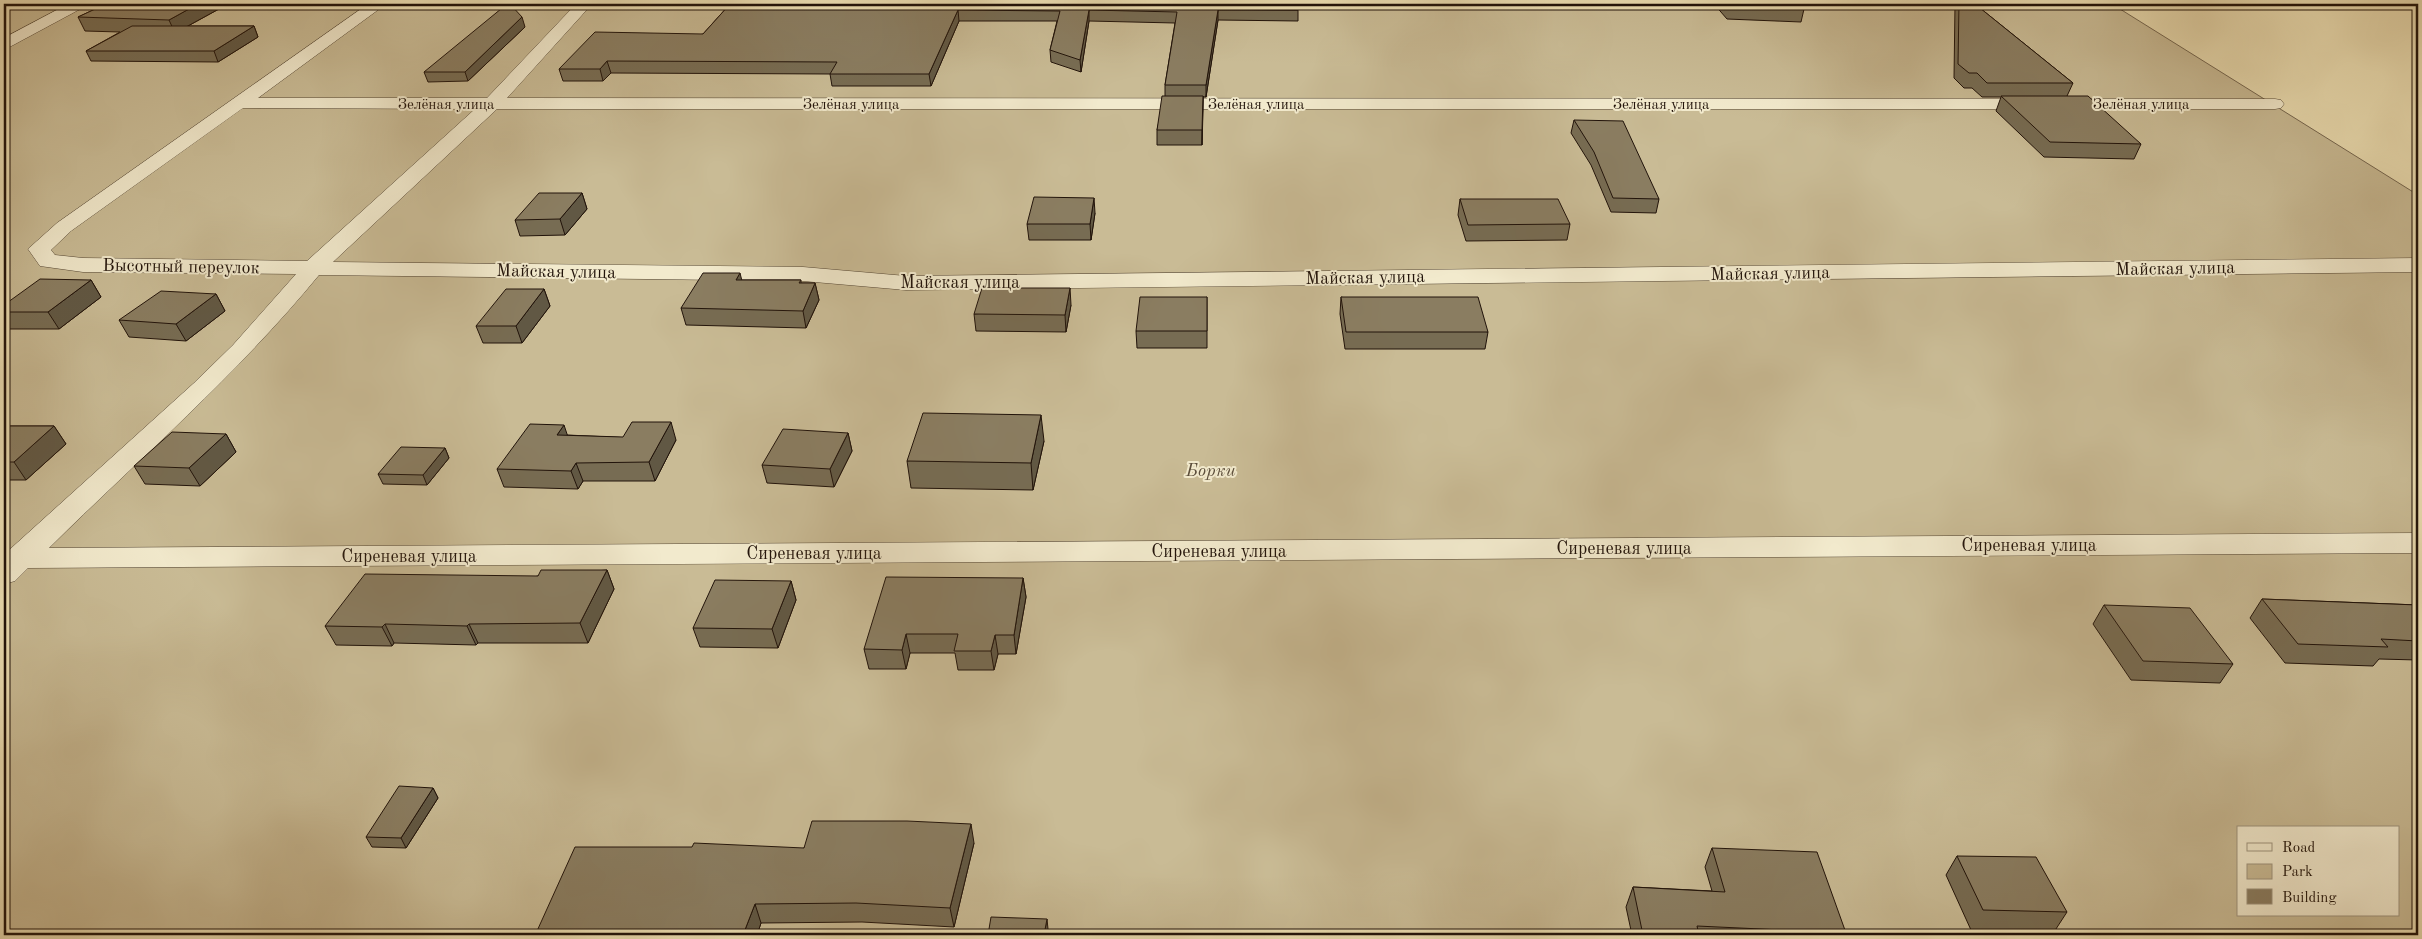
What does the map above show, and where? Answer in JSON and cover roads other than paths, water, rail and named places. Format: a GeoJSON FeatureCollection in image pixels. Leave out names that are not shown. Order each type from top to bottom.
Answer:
{"type":"FeatureCollection","features":[{"type":"Feature","properties":{"kind":"street"},"geometry":{"type":"LineString","coordinates":[[4,45],[79,4]]}},
{"type":"Feature","properties":{"kind":"street","name":"Высотный переулок"},"geometry":{"type":"LineString","coordinates":[[313,268],[83,265],[48,261],[39,249],[64,227],[378,4]]}},
{"type":"Feature","properties":{"kind":"street"},"geometry":{"type":"LineString","coordinates":[[12,566],[207,386],[277,312],[313,268],[491,104],[584,4]]}},
{"type":"Feature","properties":{"kind":"street","name":"Зелёная улица"},"geometry":{"type":"LineString","coordinates":[[237,104],[2276,104]]}},
{"type":"Feature","properties":{"kind":"street","name":"Майская улица"},"geometry":{"type":"LineString","coordinates":[[313,268],[803,274],[906,283],[2418,264]]}},
{"type":"Feature","properties":{"kind":"street","name":"Сиреневая улица"},"geometry":{"type":"LineString","coordinates":[[12,566],[2418,543]]}},
{"type":"Feature","properties":{"kind":"park label","name":"Борки"},"geometry":{"type":"Point","coordinates":[1211,470]}}]}
